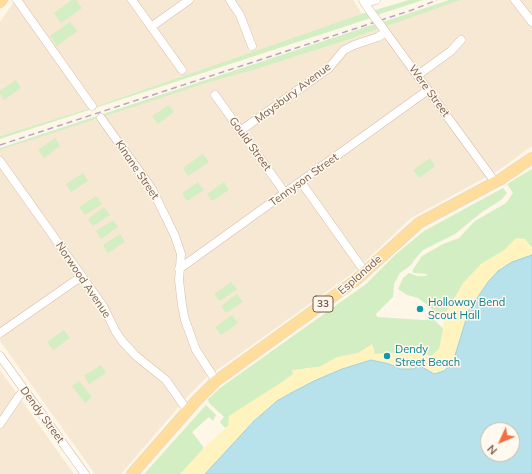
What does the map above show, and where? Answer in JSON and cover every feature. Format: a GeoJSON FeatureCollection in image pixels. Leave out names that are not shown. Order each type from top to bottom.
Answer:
{"type":"FeatureCollection","features":[{"type":"Feature","properties":{"kind":"main road","name":"Esplanade"},"geometry":{"type":"LineString","coordinates":[[132,474],[187,410],[216,380],[339,293],[365,272],[417,224],[495,182],[532,158]]}},
{"type":"Feature","properties":{"kind":"street"},"geometry":{"type":"LineString","coordinates":[[17,0],[92,106]]}},
{"type":"Feature","properties":{"kind":"street"},"geometry":{"type":"LineString","coordinates":[[132,0],[182,70]]}},
{"type":"Feature","properties":{"kind":"street"},"geometry":{"type":"LineString","coordinates":[[151,27],[189,0]]}},
{"type":"Feature","properties":{"kind":"street"},"geometry":{"type":"LineString","coordinates":[[230,0],[240,15],[252,46]]}},
{"type":"Feature","properties":{"kind":"street"},"geometry":{"type":"LineString","coordinates":[[364,2],[376,0]]}},
{"type":"Feature","properties":{"kind":"street"},"geometry":{"type":"LineString","coordinates":[[516,0],[532,22]]}},
{"type":"Feature","properties":{"kind":"street","name":"Were Street"},"geometry":{"type":"LineString","coordinates":[[364,2],[495,182]]}},
{"type":"Feature","properties":{"kind":"street","name":"Maysbury Avenue"},"geometry":{"type":"LineString","coordinates":[[240,131],[329,68],[344,50],[378,37],[384,30]]}},
{"type":"Feature","properties":{"kind":"street"},"geometry":{"type":"LineString","coordinates":[[418,75],[451,51],[461,40]]}},
{"type":"Feature","properties":{"kind":"street","name":"Tennyson Street"},"geometry":{"type":"LineString","coordinates":[[180,269],[428,90]]}},
{"type":"Feature","properties":{"kind":"street","name":"Gould Street"},"geometry":{"type":"LineString","coordinates":[[215,95],[285,193]]}},
{"type":"Feature","properties":{"kind":"street","name":"Kinane Street"},"geometry":{"type":"LineString","coordinates":[[101,118],[156,195],[177,241],[180,254],[179,280],[182,305],[190,337],[199,356],[216,380]]}},
{"type":"Feature","properties":{"kind":"street","name":"Norwood Avenue"},"geometry":{"type":"LineString","coordinates":[[0,161],[103,306],[116,332],[123,342],[136,356],[166,380],[187,410]]}},
{"type":"Feature","properties":{"kind":"street"},"geometry":{"type":"LineString","coordinates":[[301,182],[365,272]]}},
{"type":"Feature","properties":{"kind":"street"},"geometry":{"type":"LineString","coordinates":[[0,333],[82,276]]}},
{"type":"Feature","properties":{"kind":"street","name":"Dendy Street"},"geometry":{"type":"LineString","coordinates":[[0,356],[84,474]]}},
{"type":"Feature","properties":{"kind":"street"},"geometry":{"type":"LineString","coordinates":[[0,424],[19,396],[25,390]]}},
{"type":"Feature","properties":{"kind":"shaded area"},"geometry":{"type":"Polygon","coordinates":[[[15,0],[353,0],[362,14],[97,106],[0,136],[0,22],[15,0]]]}},
{"type":"Feature","properties":{"kind":"shaded area"},"geometry":{"type":"Polygon","coordinates":[[[461,0],[532,0],[532,146],[499,170],[411,218],[354,272],[206,378],[188,396],[121,474],[95,474],[0,341],[0,150],[91,119],[341,42],[461,0]]]}},
{"type":"Feature","properties":{"kind":"shaded area"},"geometry":{"type":"Polygon","coordinates":[[[0,370],[74,474],[0,474],[0,370]]]}},
{"type":"Feature","properties":{"kind":"green space"},"geometry":{"type":"Polygon","coordinates":[[[72,0],[76,0],[82,8],[61,23],[54,13],[72,0]]]}},
{"type":"Feature","properties":{"kind":"green space"},"geometry":{"type":"Polygon","coordinates":[[[409,0],[423,0],[377,15],[375,10],[409,0]]]}},
{"type":"Feature","properties":{"kind":"green space"},"geometry":{"type":"Polygon","coordinates":[[[449,0],[461,0],[387,26],[383,22],[449,0]]]}},
{"type":"Feature","properties":{"kind":"green space"},"geometry":{"type":"Polygon","coordinates":[[[367,12],[371,18],[0,139],[0,136],[97,106],[367,12]]]}},
{"type":"Feature","properties":{"kind":"green space"},"geometry":{"type":"Polygon","coordinates":[[[70,22],[77,31],[57,46],[50,36],[70,22]]]}},
{"type":"Feature","properties":{"kind":"green space"},"geometry":{"type":"Polygon","coordinates":[[[375,24],[378,29],[341,42],[207,83],[0,150],[0,148],[375,24]]]}},
{"type":"Feature","properties":{"kind":"green space"},"geometry":{"type":"Polygon","coordinates":[[[16,80],[21,88],[4,100],[0,94],[0,91],[16,80]]]}},
{"type":"Feature","properties":{"kind":"green space"},"geometry":{"type":"Polygon","coordinates":[[[169,105],[174,112],[158,124],[152,116],[169,105]]]}},
{"type":"Feature","properties":{"kind":"green space"},"geometry":{"type":"Polygon","coordinates":[[[55,138],[60,146],[44,158],[38,150],[55,138]]]}},
{"type":"Feature","properties":{"kind":"green space"},"geometry":{"type":"Polygon","coordinates":[[[203,154],[209,162],[188,176],[183,168],[203,154]]]}},
{"type":"Feature","properties":{"kind":"green space"},"geometry":{"type":"Polygon","coordinates":[[[430,158],[435,166],[419,178],[413,170],[430,158]]]}},
{"type":"Feature","properties":{"kind":"green space"},"geometry":{"type":"Polygon","coordinates":[[[532,169],[532,248],[525,239],[449,308],[444,316],[436,313],[418,298],[407,295],[398,289],[403,278],[409,273],[417,276],[426,276],[428,274],[414,273],[412,271],[422,256],[443,244],[459,238],[475,221],[506,203],[513,193],[507,184],[532,169]]]}},
{"type":"Feature","properties":{"kind":"green space"},"geometry":{"type":"Polygon","coordinates":[[[83,173],[88,181],[71,192],[66,184],[83,173]]]}},
{"type":"Feature","properties":{"kind":"green space"},"geometry":{"type":"Polygon","coordinates":[[[198,182],[204,190],[187,201],[182,193],[198,182]]]}},
{"type":"Feature","properties":{"kind":"green space"},"geometry":{"type":"Polygon","coordinates":[[[224,182],[229,190],[212,201],[207,194],[224,182]]]}},
{"type":"Feature","properties":{"kind":"green space"},"geometry":{"type":"Polygon","coordinates":[[[503,188],[507,193],[501,200],[482,212],[455,234],[423,250],[411,265],[400,273],[394,284],[393,297],[376,314],[377,317],[423,320],[433,319],[444,329],[439,350],[431,357],[425,353],[374,354],[372,344],[363,353],[331,367],[306,368],[230,418],[228,426],[225,428],[220,422],[224,417],[209,403],[208,399],[220,388],[366,284],[396,254],[424,231],[503,188]]]}},
{"type":"Feature","properties":{"kind":"green space"},"geometry":{"type":"Polygon","coordinates":[[[96,196],[102,204],[85,215],[79,207],[96,196]]]}},
{"type":"Feature","properties":{"kind":"green space"},"geometry":{"type":"Polygon","coordinates":[[[104,207],[110,215],[93,226],[88,219],[104,207]]]}},
{"type":"Feature","properties":{"kind":"green space"},"geometry":{"type":"Polygon","coordinates":[[[113,220],[118,227],[101,239],[96,231],[113,220]]]}},
{"type":"Feature","properties":{"kind":"green space"},"geometry":{"type":"Polygon","coordinates":[[[120,234],[125,242],[108,253],[103,245],[120,234]]]}},
{"type":"Feature","properties":{"kind":"green space"},"geometry":{"type":"Polygon","coordinates":[[[231,282],[237,289],[220,301],[214,294],[231,282]]]}},
{"type":"Feature","properties":{"kind":"green space"},"geometry":{"type":"Polygon","coordinates":[[[237,294],[243,302],[226,313],[221,306],[237,294]]]}},
{"type":"Feature","properties":{"kind":"green space"},"geometry":{"type":"Polygon","coordinates":[[[232,315],[238,323],[221,335],[215,327],[232,315]]]}},
{"type":"Feature","properties":{"kind":"green space"},"geometry":{"type":"Polygon","coordinates":[[[64,330],[70,338],[53,350],[47,342],[64,330]]]}},
{"type":"Feature","properties":{"kind":"green space"},"geometry":{"type":"Polygon","coordinates":[[[101,365],[106,373],[89,384],[84,376],[101,365]]]}},
{"type":"Feature","properties":{"kind":"green space"},"geometry":{"type":"Polygon","coordinates":[[[79,381],[92,397],[85,403],[72,386],[79,381]]]}},
{"type":"Feature","properties":{"kind":"green space"},"geometry":{"type":"Polygon","coordinates":[[[206,405],[216,415],[213,421],[209,417],[192,432],[204,448],[181,474],[144,474],[206,405]]]}},
{"type":"Feature","properties":{"kind":"sand","name":"Dendy Street Beach"},"geometry":{"type":"Polygon","coordinates":[[[516,238],[525,239],[532,248],[532,255],[512,262],[498,271],[488,282],[469,310],[453,362],[444,371],[434,374],[419,365],[414,369],[401,369],[389,364],[371,360],[342,369],[314,381],[277,401],[254,421],[205,474],[180,474],[204,448],[228,426],[229,416],[293,374],[292,370],[319,367],[337,357],[358,353],[372,344],[375,354],[423,352],[431,356],[439,349],[444,316],[463,283],[481,264],[504,250],[516,238]]]}},
{"type":"Feature","properties":{"kind":"water"},"geometry":{"type":"Polygon","coordinates":[[[532,255],[532,474],[205,474],[254,421],[277,401],[314,381],[342,369],[371,360],[389,364],[401,369],[414,369],[419,365],[434,374],[444,371],[453,362],[469,310],[488,282],[498,271],[512,262],[532,255]]]}},
{"type":"Feature","properties":{"kind":"railway"},"geometry":{"type":"LineString","coordinates":[[0,145],[412,10],[437,0]]}},
{"type":"Feature","properties":{"kind":"place","name":"Holloway Bend Scout Hall"},"geometry":{"type":"Point","coordinates":[420,309]}},
{"type":"Feature","properties":{"kind":"place","name":"Dendy Street Beach"},"geometry":{"type":"Point","coordinates":[387,356]}}]}
